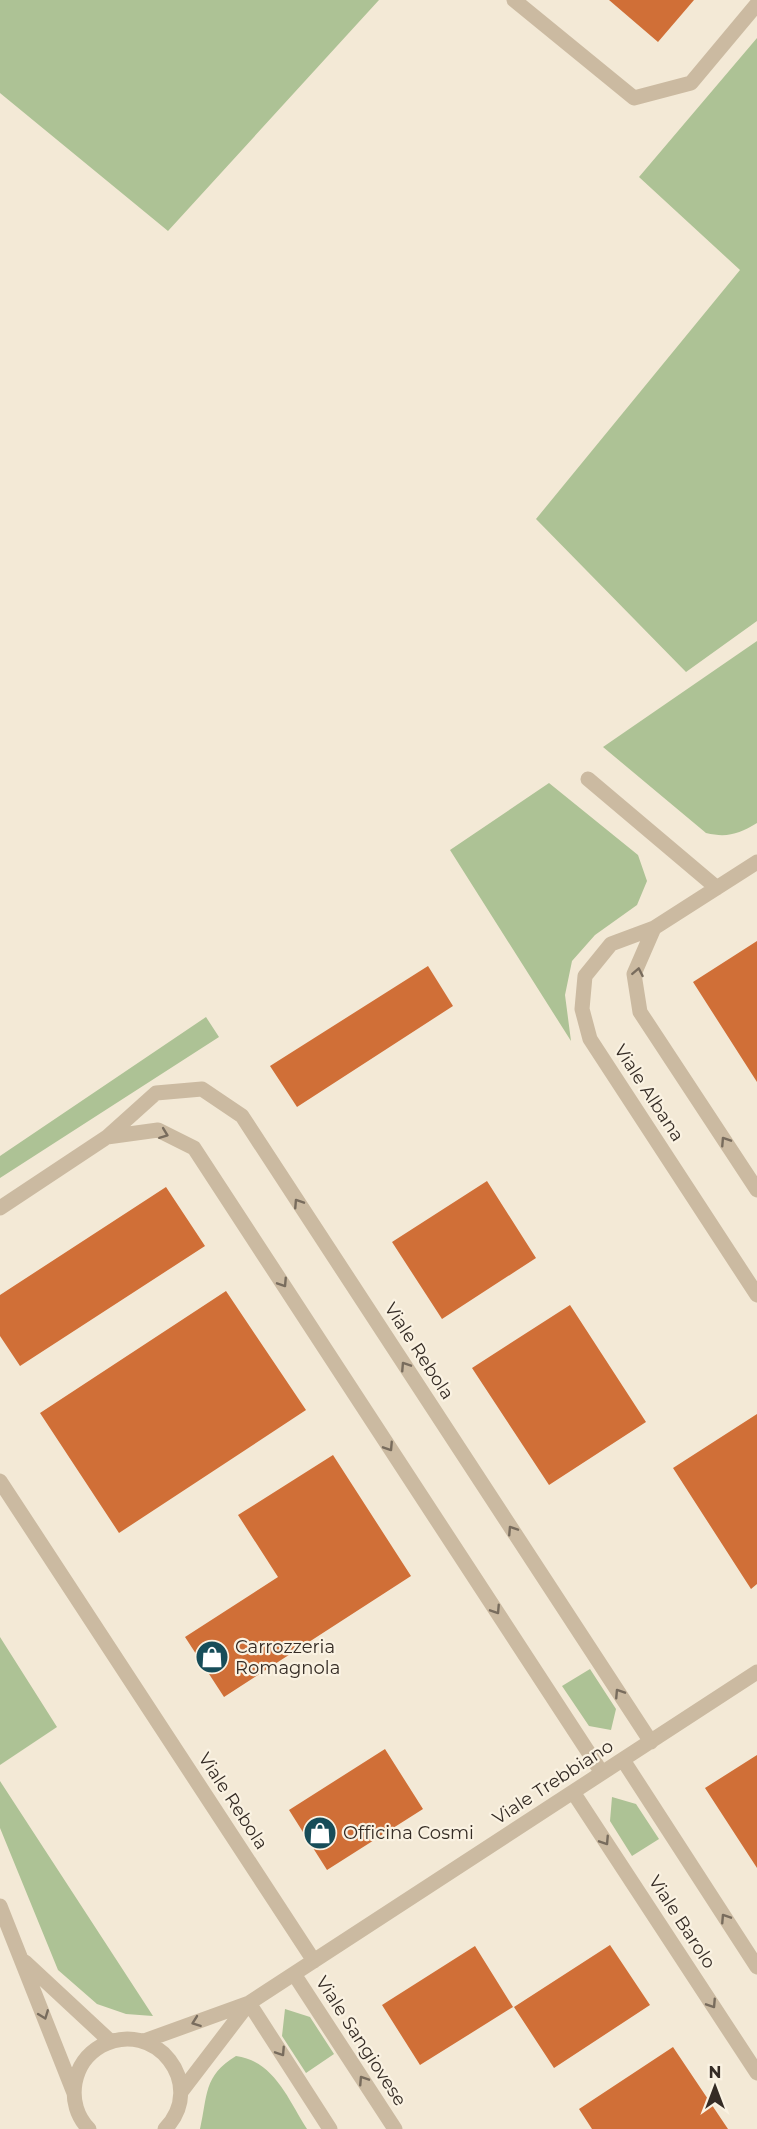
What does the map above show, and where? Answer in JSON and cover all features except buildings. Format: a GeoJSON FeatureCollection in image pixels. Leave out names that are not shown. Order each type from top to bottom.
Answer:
{"type":"FeatureCollection","features":[{"type":"Feature","properties":{"kind":"street"},"geometry":{"type":"LineString","coordinates":[[514,0],[533,6],[634,98],[691,83],[757,4]]}},
{"type":"Feature","properties":{"kind":"street"},"geometry":{"type":"LineString","coordinates":[[588,779],[717,888]]}},
{"type":"Feature","properties":{"kind":"street","name":"Viale Albana"},"geometry":{"type":"LineString","coordinates":[[757,862],[654,928],[611,944],[585,976],[582,1009],[590,1039],[757,1295]]}},
{"type":"Feature","properties":{"kind":"street","name":"Viale Albana"},"geometry":{"type":"LineString","coordinates":[[654,928],[634,974],[640,1012],[757,1190]]}},
{"type":"Feature","properties":{"kind":"street","name":"Viale Rebola"},"geometry":{"type":"LineString","coordinates":[[0,1208],[107,1137],[156,1093],[202,1089],[242,1116],[651,1742]]}},
{"type":"Feature","properties":{"kind":"street","name":"Viale Rebola"},"geometry":{"type":"LineString","coordinates":[[107,1137],[158,1130],[194,1148],[602,1773]]}},
{"type":"Feature","properties":{"kind":"street","name":"Viale Rebola"},"geometry":{"type":"LineString","coordinates":[[0,1481],[314,1961]]}},
{"type":"Feature","properties":{"kind":"street","name":"Viale Trebbiano"},"geometry":{"type":"LineString","coordinates":[[144,2041],[249,2003],[757,1672]]}},
{"type":"Feature","properties":{"kind":"street"},"geometry":{"type":"LineString","coordinates":[[623,1760],[757,1967]]}},
{"type":"Feature","properties":{"kind":"street","name":"Viale Barolo"},"geometry":{"type":"LineString","coordinates":[[573,1792],[757,2073]]}},
{"type":"Feature","properties":{"kind":"street"},"geometry":{"type":"LineString","coordinates":[[0,1906],[74,2093]]}},
{"type":"Feature","properties":{"kind":"street"},"geometry":{"type":"LineString","coordinates":[[23,1960],[110,2041]]}},
{"type":"Feature","properties":{"kind":"street","name":"Viale Sangiovese"},"geometry":{"type":"LineString","coordinates":[[294,1974],[395,2129]]}},
{"type":"Feature","properties":{"kind":"street"},"geometry":{"type":"LineString","coordinates":[[249,2003],[330,2129]]}},
{"type":"Feature","properties":{"kind":"street","name":"Viale Trebbiano"},"geometry":{"type":"LineString","coordinates":[[165,2129],[178,2108],[181,2092],[249,2003]]}},
{"type":"Feature","properties":{"kind":"street"},"geometry":{"type":"LineString","coordinates":[[89,2129],[76,2109],[74,2093],[76,2076],[84,2061],[95,2050],[110,2041],[127,2038],[144,2041],[158,2048],[171,2061],[178,2075],[181,2092]]}},
{"type":"Feature","properties":{"kind":"green space"},"geometry":{"type":"Polygon","coordinates":[[[0,0],[379,0],[168,231],[0,93],[0,0]]]}},
{"type":"Feature","properties":{"kind":"green space"},"geometry":{"type":"Polygon","coordinates":[[[757,38],[757,621],[686,672],[536,519],[740,270],[639,177],[757,38]]]}},
{"type":"Feature","properties":{"kind":"green space"},"geometry":{"type":"Polygon","coordinates":[[[757,641],[757,823],[733,834],[706,833],[603,747],[757,641]]]}},
{"type":"Feature","properties":{"kind":"green space"},"geometry":{"type":"Polygon","coordinates":[[[549,783],[638,855],[647,881],[637,905],[595,935],[572,961],[565,995],[571,1041],[450,850],[549,783]]]}},
{"type":"Feature","properties":{"kind":"green space"},"geometry":{"type":"Polygon","coordinates":[[[206,1017],[219,1037],[0,1178],[0,1156],[206,1017]]]}},
{"type":"Feature","properties":{"kind":"green space"},"geometry":{"type":"Polygon","coordinates":[[[0,1637],[57,1727],[0,1765],[0,1637]]]}},
{"type":"Feature","properties":{"kind":"green space"},"geometry":{"type":"Polygon","coordinates":[[[590,1669],[616,1709],[611,1730],[589,1726],[562,1686],[590,1669]]]}},
{"type":"Feature","properties":{"kind":"green space"},"geometry":{"type":"Polygon","coordinates":[[[0,1781],[153,2016],[126,2014],[97,2004],[58,1970],[0,1828],[0,1781]]]}},
{"type":"Feature","properties":{"kind":"green space"},"geometry":{"type":"Polygon","coordinates":[[[612,1797],[636,1804],[659,1839],[632,1856],[610,1821],[612,1797]]]}},
{"type":"Feature","properties":{"kind":"green space"},"geometry":{"type":"Polygon","coordinates":[[[285,2009],[310,2017],[334,2054],[306,2073],[282,2036],[285,2009]]]}},
{"type":"Feature","properties":{"kind":"green space"},"geometry":{"type":"Polygon","coordinates":[[[236,2056],[249,2059],[270,2073],[279,2083],[307,2129],[200,2129],[206,2096],[212,2079],[225,2063],[236,2056]]]}},
{"type":"Feature","properties":{"kind":"place","name":"Carrozzeria Romagnola"},"geometry":{"type":"Point","coordinates":[212,1657]}},
{"type":"Feature","properties":{"kind":"place","name":"Officina Cosmi"},"geometry":{"type":"Point","coordinates":[320,1833]}}]}
